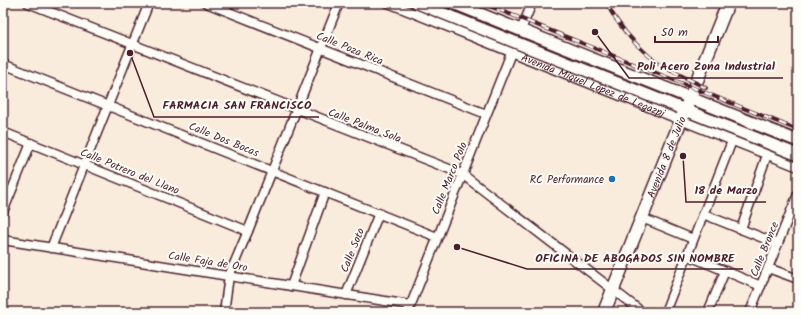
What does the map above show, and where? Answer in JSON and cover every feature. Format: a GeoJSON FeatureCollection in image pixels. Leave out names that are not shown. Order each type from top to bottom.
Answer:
{"type":"FeatureCollection","features":[{"type":"Feature","properties":{"kind":"main road","name":"Avenida Miguel López de Legazpi"},"geometry":{"type":"LineString","coordinates":[[417,3],[486,31],[683,116],[798,155]]}},
{"type":"Feature","properties":{"kind":"main road"},"geometry":{"type":"LineString","coordinates":[[453,3],[798,141]]}},
{"type":"Feature","properties":{"kind":"main road","name":"Avenida 8 de Julio"},"geometry":{"type":"LineString","coordinates":[[604,312],[728,3]]}},
{"type":"Feature","properties":{"kind":"main road"},"geometry":{"type":"LineString","coordinates":[[486,31],[491,18]]}},
{"type":"Feature","properties":{"kind":"street","name":"Calle Palma Sola"},"geometry":{"type":"LineString","coordinates":[[28,3],[462,174],[642,312]]}},
{"type":"Feature","properties":{"kind":"street"},"geometry":{"type":"LineString","coordinates":[[50,248],[149,3]]}},
{"type":"Feature","properties":{"kind":"street","name":"Calle Poza Rica"},"geometry":{"type":"LineString","coordinates":[[206,3],[486,114]]}},
{"type":"Feature","properties":{"kind":"street"},"geometry":{"type":"LineString","coordinates":[[224,312],[229,276],[339,3]]}},
{"type":"Feature","properties":{"kind":"street","name":"Avenida Miguel López de Legazpi"},"geometry":{"type":"LineString","coordinates":[[388,3],[511,53],[683,116],[732,141],[798,168]]}},
{"type":"Feature","properties":{"kind":"street"},"geometry":{"type":"LineString","coordinates":[[521,30],[532,3]]}},
{"type":"Feature","properties":{"kind":"street","name":"Calle Marco Polo"},"geometry":{"type":"LineString","coordinates":[[409,309],[511,53]]}},
{"type":"Feature","properties":{"kind":"street","name":"Calle Dos Bocas"},"geometry":{"type":"LineString","coordinates":[[3,64],[273,170],[437,237]]}},
{"type":"Feature","properties":{"kind":"street","name":"Calle Potrero del Llano"},"geometry":{"type":"LineString","coordinates":[[3,132],[248,231]]}},
{"type":"Feature","properties":{"kind":"street"},"geometry":{"type":"LineString","coordinates":[[664,312],[732,141]]}},
{"type":"Feature","properties":{"kind":"street"},"geometry":{"type":"LineString","coordinates":[[3,212],[31,143]]}},
{"type":"Feature","properties":{"kind":"street"},"geometry":{"type":"LineString","coordinates":[[740,229],[768,155]]}},
{"type":"Feature","properties":{"kind":"street"},"geometry":{"type":"LineString","coordinates":[[291,286],[325,192]]}},
{"type":"Feature","properties":{"kind":"street","name":"Calle Bronce"},"geometry":{"type":"LineString","coordinates":[[750,312],[798,194]]}},
{"type":"Feature","properties":{"kind":"street","name":"Calle Soto"},"geometry":{"type":"LineString","coordinates":[[346,295],[379,213]]}},
{"type":"Feature","properties":{"kind":"street"},"geometry":{"type":"LineString","coordinates":[[703,214],[778,244]]}},
{"type":"Feature","properties":{"kind":"street"},"geometry":{"type":"LineString","coordinates":[[642,218],[694,239]]}},
{"type":"Feature","properties":{"kind":"street","name":"Calle Faja de Oro"},"geometry":{"type":"LineString","coordinates":[[3,240],[346,295],[409,309]]}},
{"type":"Feature","properties":{"kind":"street"},"geometry":{"type":"LineString","coordinates":[[687,255],[761,286]]}},
{"type":"Feature","properties":{"kind":"street"},"geometry":{"type":"LineString","coordinates":[[768,268],[798,279]]}},
{"type":"Feature","properties":{"kind":"street"},"geometry":{"type":"LineString","coordinates":[[708,312],[725,271]]}},
{"type":"Feature","properties":{"kind":"railway"},"geometry":{"type":"LineString","coordinates":[[482,3],[798,130]]}},
{"type":"Feature","properties":{"kind":"railway"},"geometry":{"type":"LineString","coordinates":[[606,3],[625,31],[649,56],[669,69],[706,88]]}},
{"type":"Feature","properties":{"kind":"place","name":"Poli Acero Zona Industrial"},"geometry":{"type":"Point","coordinates":[595,32]}},
{"type":"Feature","properties":{"kind":"place","name":"FARMACIA SAN FRANCISCO"},"geometry":{"type":"Point","coordinates":[130,53]}},
{"type":"Feature","properties":{"kind":"place","name":"18 de Marzo"},"geometry":{"type":"Point","coordinates":[683,156]}},
{"type":"Feature","properties":{"kind":"place","name":"RC Performance"},"geometry":{"type":"Point","coordinates":[612,179]}},
{"type":"Feature","properties":{"kind":"place","name":"OFICINA DE ABOGADOS SIN NOMBRE"},"geometry":{"type":"Point","coordinates":[457,247]}}]}
